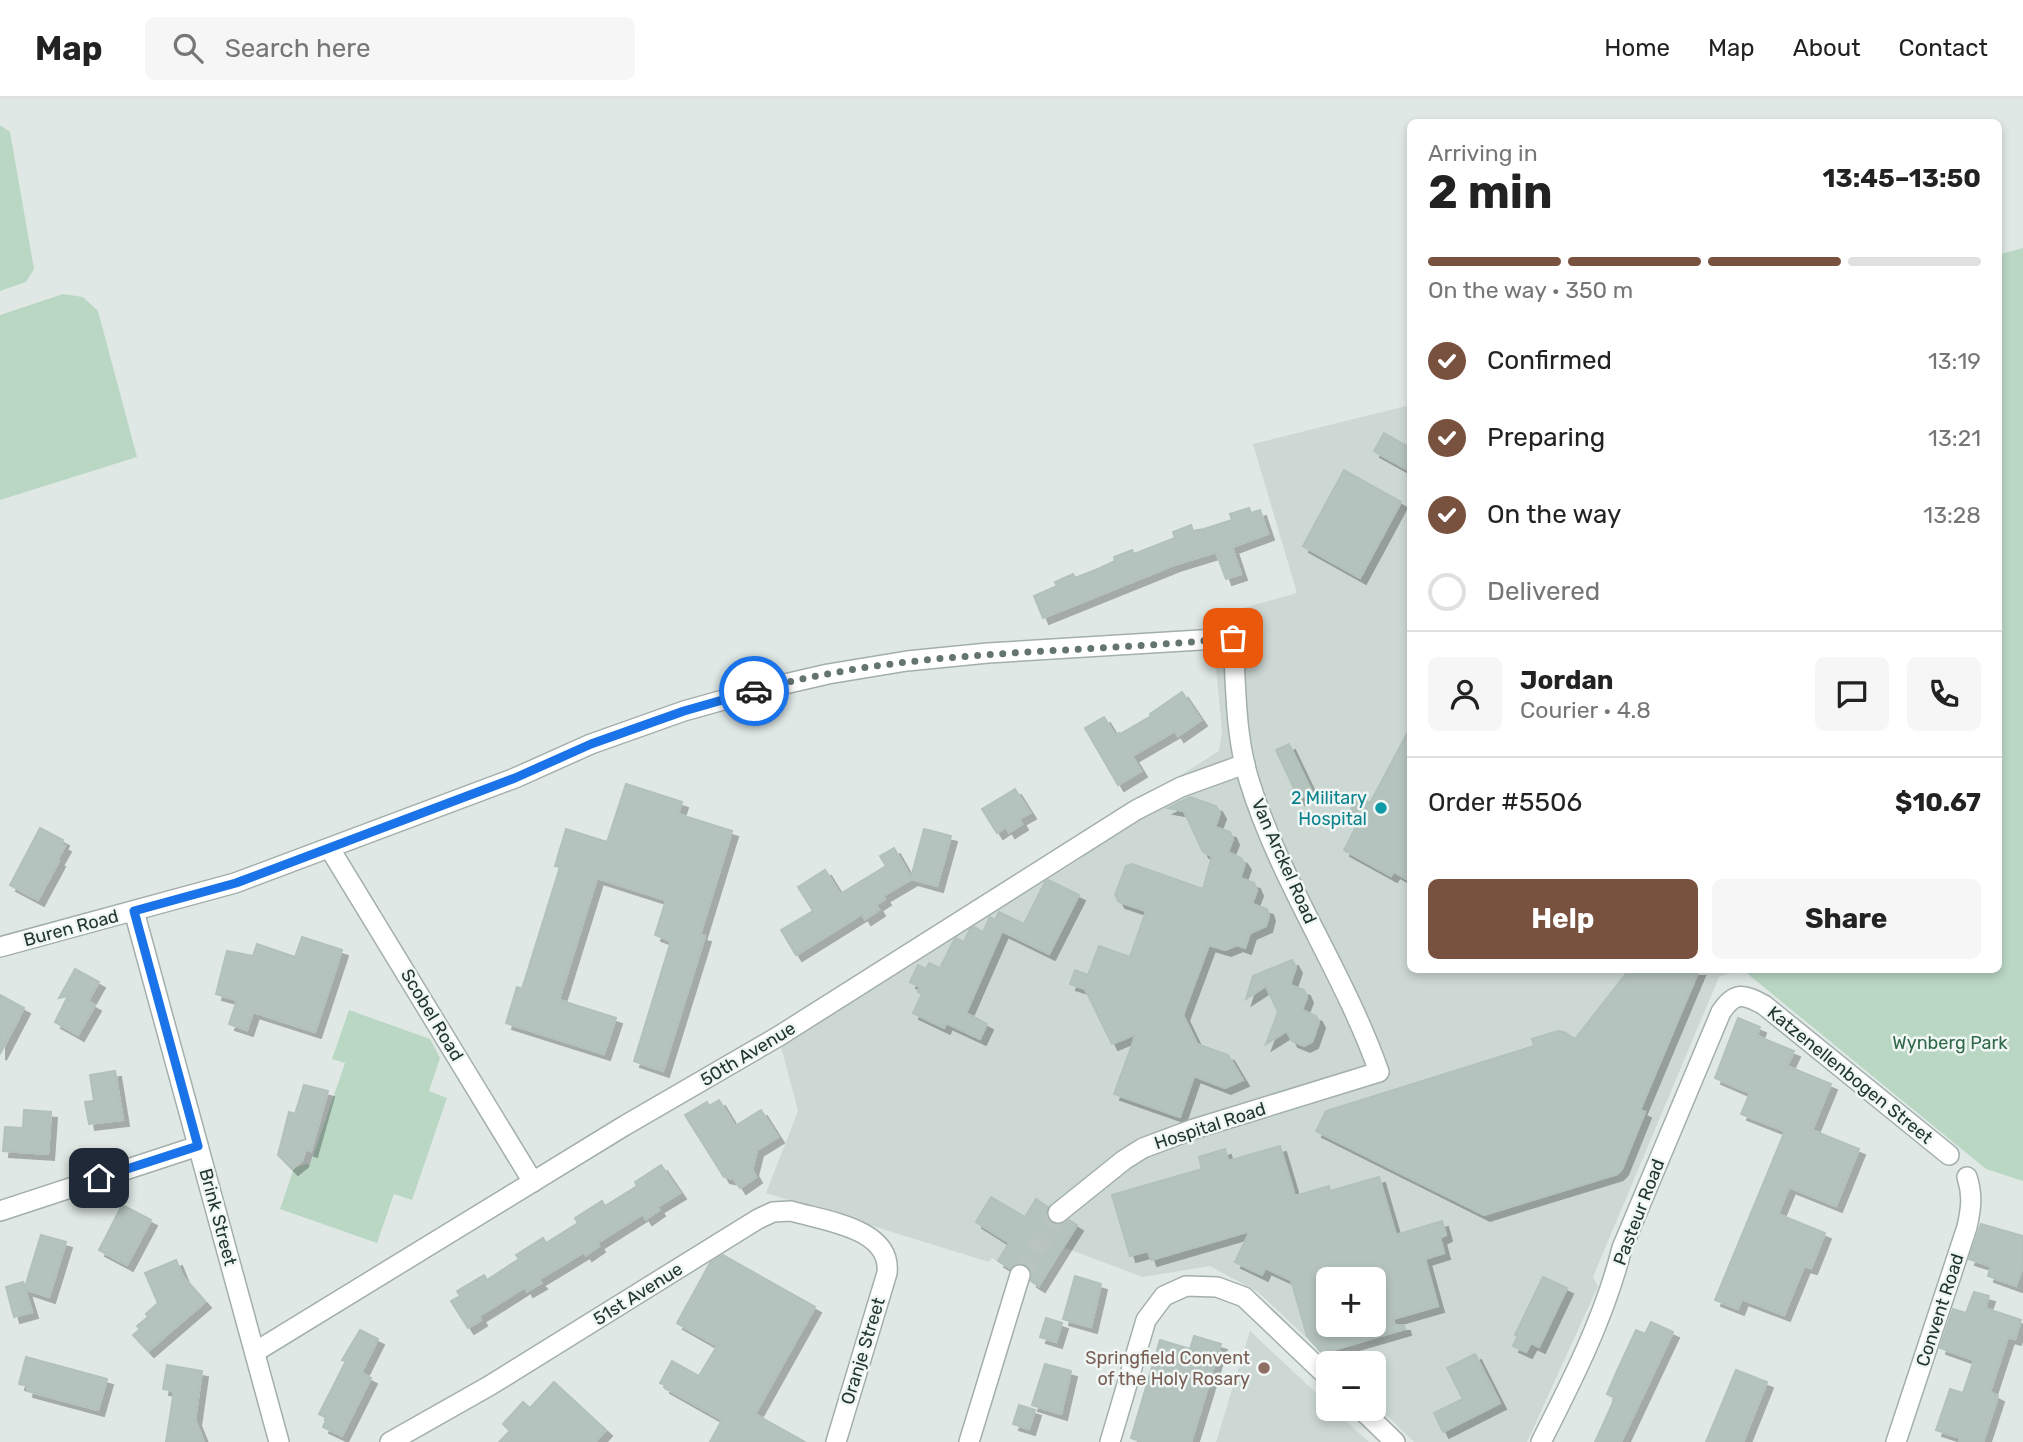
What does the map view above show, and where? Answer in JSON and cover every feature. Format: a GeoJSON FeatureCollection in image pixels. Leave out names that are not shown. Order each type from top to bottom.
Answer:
{"type":"FeatureCollection","features":[{"type":"Feature","properties":{"kind":"street","name":"Van Arckel Road"},"geometry":{"type":"LineString","coordinates":[[1233,638],[1245,764],[1272,839],[1361,1026],[1379,1072]]}},
{"type":"Feature","properties":{"kind":"street","name":"Buren Road"},"geometry":{"type":"LineString","coordinates":[[0,947],[236,883],[515,778],[591,744],[684,711],[759,690],[828,674],[907,661],[988,653],[1233,638]]}},
{"type":"Feature","properties":{"kind":"street","name":"50th Avenue"},"geometry":{"type":"LineString","coordinates":[[255,1352],[779,1036],[1136,810],[1181,787],[1245,764]]}},
{"type":"Feature","properties":{"kind":"street","name":"Scobel Road"},"geometry":{"type":"LineString","coordinates":[[330,849],[533,1182]]}},
{"type":"Feature","properties":{"kind":"street","name":"Brink Street"},"geometry":{"type":"LineString","coordinates":[[134,911],[279,1442]]}},
{"type":"Feature","properties":{"kind":"street","name":"Pasteur Road"},"geometry":{"type":"LineString","coordinates":[[1541,1442],[1574,1378],[1612,1286],[1622,1248],[1721,1012],[1729,1000],[1741,996],[1749,997]]}},
{"type":"Feature","properties":{"kind":"street","name":"Katzenellenbogen Street"},"geometry":{"type":"LineString","coordinates":[[1749,997],[1765,1005],[1949,1155]]}},
{"type":"Feature","properties":{"kind":"street","name":"Hospital Road"},"geometry":{"type":"LineString","coordinates":[[1058,1213],[1143,1148],[1194,1129],[1379,1072]]}},
{"type":"Feature","properties":{"kind":"street"},"geometry":{"type":"LineString","coordinates":[[0,1211],[198,1146]]}},
{"type":"Feature","properties":{"kind":"street","name":"Convent Road"},"geometry":{"type":"LineString","coordinates":[[1896,1442],[1967,1227],[1972,1191],[1967,1177]]}},
{"type":"Feature","properties":{"kind":"street","name":"51st Avenue"},"geometry":{"type":"LineString","coordinates":[[390,1442],[489,1386],[765,1214],[791,1211],[864,1233],[878,1243],[887,1260]]}},
{"type":"Feature","properties":{"kind":"street","name":"Oranje Street"},"geometry":{"type":"LineString","coordinates":[[836,1442],[886,1278],[887,1260]]}},
{"type":"Feature","properties":{"kind":"street"},"geometry":{"type":"LineString","coordinates":[[969,1442],[1020,1275]]}},
{"type":"Feature","properties":{"kind":"street"},"geometry":{"type":"LineString","coordinates":[[1110,1442],[1146,1320],[1164,1296],[1186,1286],[1217,1287],[1244,1297],[1316,1366]]}},
{"type":"Feature","properties":{"kind":"street"},"geometry":{"type":"LineString","coordinates":[[1373,1421],[1395,1442]]}},
{"type":"Feature","properties":{"kind":"shaded area"},"geometry":{"type":"Polygon","coordinates":[[[1407,406],[1407,973],[1730,973],[1719,977],[1593,1277],[1598,1286],[1527,1442],[1414,1442],[1386,1415],[1386,1351],[1320,1351],[1258,1292],[1210,1266],[1143,1277],[1065,1248],[1040,1288],[992,1258],[989,1262],[766,1193],[798,1111],[780,1043],[1082,858],[1075,842],[1219,751],[1222,731],[1211,617],[1297,593],[1253,444],[1407,406]]]}},
{"type":"Feature","properties":{"kind":"shaded area","name":"Springfield Convent of the Holy Rosary"},"geometry":{"type":"Polygon","coordinates":[[[1250,1331],[1316,1393],[1316,1421],[1346,1421],[1369,1442],[1216,1442],[1250,1331]]]}},
{"type":"Feature","properties":{"kind":"green space"},"geometry":{"type":"Polygon","coordinates":[[[0,125],[10,132],[34,269],[26,282],[0,291],[0,125]]]}},
{"type":"Feature","properties":{"kind":"green space","name":"Wynberg Park"},"geometry":{"type":"Polygon","coordinates":[[[2023,248],[2023,1181],[1986,1169],[1747,973],[2002,973],[2002,254],[2023,248]]]}},
{"type":"Feature","properties":{"kind":"green space"},"geometry":{"type":"Polygon","coordinates":[[[63,294],[83,297],[98,311],[137,457],[0,500],[0,315],[63,294]]]}},
{"type":"Feature","properties":{"kind":"green space"},"geometry":{"type":"Polygon","coordinates":[[[349,1010],[430,1039],[440,1058],[429,1091],[447,1098],[412,1200],[394,1194],[377,1243],[280,1209],[294,1168],[310,1165],[345,1063],[332,1059],[349,1010]]]}},
{"type":"Feature","properties":{"kind":"building"},"geometry":{"type":"Polygon","coordinates":[[[1384,433],[1407,446],[1407,469],[1374,451],[1384,433]]]}},
{"type":"Feature","properties":{"kind":"building"},"geometry":{"type":"Polygon","coordinates":[[[1344,470],[1401,502],[1360,578],[1303,546],[1344,470]]]}},
{"type":"Feature","properties":{"kind":"building"},"geometry":{"type":"Polygon","coordinates":[[[1249,508],[1251,513],[1260,510],[1268,534],[1232,547],[1241,574],[1226,579],[1216,552],[1174,565],[1043,618],[1034,596],[1057,586],[1055,582],[1073,574],[1075,578],[1098,569],[1115,561],[1114,557],[1132,550],[1134,554],[1175,538],[1173,532],[1191,525],[1193,531],[1232,520],[1230,514],[1249,508]]]}},
{"type":"Feature","properties":{"kind":"building"},"geometry":{"type":"Polygon","coordinates":[[[1182,692],[1201,720],[1178,736],[1175,731],[1132,756],[1141,771],[1118,785],[1085,728],[1104,717],[1115,735],[1120,734],[1151,716],[1150,714],[1182,692]]]}},
{"type":"Feature","properties":{"kind":"building","name":"2 Military Hospital"},"geometry":{"type":"Polygon","coordinates":[[[1407,734],[1407,879],[1394,872],[1391,876],[1344,850],[1360,819],[1349,813],[1358,796],[1370,803],[1407,734]]]}},
{"type":"Feature","properties":{"kind":"building"},"geometry":{"type":"Polygon","coordinates":[[[1289,744],[1312,792],[1299,799],[1276,750],[1289,744]]]}},
{"type":"Feature","properties":{"kind":"building"},"geometry":{"type":"Polygon","coordinates":[[[626,784],[682,802],[678,814],[732,831],[700,935],[705,936],[663,1071],[634,1061],[671,941],[655,935],[666,900],[597,878],[559,1000],[616,1018],[604,1054],[506,1023],[517,987],[522,989],[560,867],[555,866],[566,829],[607,842],[626,784]]]}},
{"type":"Feature","properties":{"kind":"building"},"geometry":{"type":"Polygon","coordinates":[[[1015,789],[1030,813],[1019,819],[1022,824],[1009,832],[1006,827],[997,833],[982,809],[1015,789]]]}},
{"type":"Feature","properties":{"kind":"building"},"geometry":{"type":"Polygon","coordinates":[[[1190,797],[1216,806],[1220,813],[1215,827],[1230,832],[1233,839],[1228,852],[1241,858],[1245,864],[1240,878],[1254,883],[1257,890],[1252,904],[1267,909],[1269,915],[1266,926],[1250,933],[1245,948],[1237,945],[1225,950],[1209,945],[1183,1015],[1197,1044],[1228,1055],[1243,1080],[1225,1088],[1194,1076],[1180,1117],[1114,1094],[1136,1034],[1112,1044],[1085,989],[1070,984],[1075,970],[1088,975],[1099,946],[1130,957],[1146,911],[1119,902],[1115,895],[1126,866],[1132,864],[1203,889],[1212,856],[1203,852],[1184,811],[1168,808],[1190,797]]]}},
{"type":"Feature","properties":{"kind":"building"},"geometry":{"type":"Polygon","coordinates":[[[40,828],[63,840],[61,844],[65,846],[38,900],[10,885],[40,828]]]}},
{"type":"Feature","properties":{"kind":"building"},"geometry":{"type":"Polygon","coordinates":[[[924,829],[951,836],[937,886],[912,879],[883,896],[885,899],[876,905],[879,910],[865,919],[862,914],[796,955],[781,930],[813,911],[798,887],[825,870],[840,894],[886,866],[880,856],[894,848],[911,878],[924,829]]]}},
{"type":"Feature","properties":{"kind":"building"},"geometry":{"type":"Polygon","coordinates":[[[1048,880],[1079,895],[1049,954],[1002,931],[966,1013],[987,1024],[980,1039],[946,1023],[944,1028],[913,1013],[922,994],[918,992],[920,987],[910,982],[918,965],[926,969],[929,963],[940,968],[956,938],[964,942],[970,929],[974,927],[983,932],[990,917],[995,920],[999,912],[1024,924],[1048,880]]]}},
{"type":"Feature","properties":{"kind":"building"},"geometry":{"type":"Polygon","coordinates":[[[302,937],[342,950],[315,1032],[253,1012],[247,1030],[229,1024],[237,1000],[216,994],[227,951],[253,956],[257,944],[295,957],[302,937]]]}},
{"type":"Feature","properties":{"kind":"building"},"geometry":{"type":"Polygon","coordinates":[[[1292,960],[1296,967],[1290,985],[1304,990],[1307,997],[1302,1010],[1316,1016],[1319,1022],[1312,1042],[1304,1046],[1292,1041],[1287,1031],[1266,1044],[1278,1012],[1266,986],[1246,999],[1253,976],[1292,960]]]}},
{"type":"Feature","properties":{"kind":"building"},"geometry":{"type":"Polygon","coordinates":[[[75,969],[99,982],[88,1001],[95,1005],[78,1035],[55,1022],[68,996],[59,998],[75,969]]]}},
{"type":"Feature","properties":{"kind":"building"},"geometry":{"type":"Polygon","coordinates":[[[1627,973],[1698,973],[1640,1110],[1645,1112],[1622,1169],[1617,1174],[1484,1215],[1316,1131],[1326,1111],[1534,1046],[1532,1039],[1558,1031],[1575,1039],[1627,973]]]}},
{"type":"Feature","properties":{"kind":"building"},"geometry":{"type":"Polygon","coordinates":[[[0,995],[24,1008],[0,1054],[0,995]]]}},
{"type":"Feature","properties":{"kind":"building"},"geometry":{"type":"Polygon","coordinates":[[[1738,1018],[1760,1027],[1757,1036],[1794,1051],[1787,1066],[1831,1084],[1812,1130],[1859,1149],[1836,1206],[1789,1187],[1778,1214],[1825,1233],[1811,1268],[1804,1266],[1784,1315],[1742,1299],[1738,1309],[1715,1300],[1785,1131],[1741,1114],[1750,1093],[1715,1078],[1738,1018]]]}},
{"type":"Feature","properties":{"kind":"building"},"geometry":{"type":"Polygon","coordinates":[[[115,1071],[123,1120],[89,1124],[85,1102],[94,1101],[90,1075],[115,1071]]]}},
{"type":"Feature","properties":{"kind":"building"},"geometry":{"type":"Polygon","coordinates":[[[304,1085],[328,1091],[311,1151],[306,1149],[302,1161],[292,1169],[278,1155],[289,1112],[295,1114],[304,1085]]]}},
{"type":"Feature","properties":{"kind":"building"},"geometry":{"type":"Polygon","coordinates":[[[719,1100],[735,1126],[761,1110],[778,1137],[757,1150],[752,1170],[756,1177],[740,1188],[734,1179],[724,1177],[685,1115],[707,1102],[709,1106],[719,1100]]]}},
{"type":"Feature","properties":{"kind":"building"},"geometry":{"type":"Polygon","coordinates":[[[24,1110],[51,1112],[48,1154],[3,1151],[5,1127],[23,1128],[24,1110]]]}},
{"type":"Feature","properties":{"kind":"building"},"geometry":{"type":"Polygon","coordinates":[[[1280,1146],[1295,1196],[1329,1186],[1330,1191],[1379,1177],[1396,1235],[1442,1221],[1446,1235],[1440,1238],[1444,1253],[1425,1259],[1438,1306],[1393,1319],[1395,1325],[1404,1325],[1405,1329],[1386,1334],[1386,1267],[1316,1267],[1316,1337],[1377,1337],[1320,1351],[1307,1336],[1291,1280],[1265,1268],[1262,1275],[1235,1262],[1250,1231],[1151,1260],[1148,1251],[1130,1256],[1112,1195],[1202,1169],[1199,1157],[1225,1149],[1228,1161],[1280,1146]]]}},
{"type":"Feature","properties":{"kind":"building"},"geometry":{"type":"Polygon","coordinates":[[[661,1165],[680,1193],[657,1207],[659,1210],[646,1219],[643,1214],[597,1243],[599,1246],[586,1255],[584,1252],[538,1280],[541,1283],[527,1291],[525,1287],[479,1316],[481,1320],[468,1328],[451,1301],[460,1296],[457,1291],[484,1275],[487,1280],[519,1259],[516,1255],[543,1238],[546,1243],[578,1223],[575,1218],[602,1201],[605,1206],[637,1186],[635,1182],[661,1165]]]}},
{"type":"Feature","properties":{"kind":"building"},"geometry":{"type":"Polygon","coordinates":[[[991,1197],[1025,1217],[1036,1199],[1048,1207],[1046,1216],[1053,1224],[1061,1225],[1069,1220],[1077,1225],[1039,1286],[1031,1281],[1032,1272],[1024,1264],[1017,1263],[1010,1268],[998,1261],[1009,1243],[976,1222],[991,1197]]]}},
{"type":"Feature","properties":{"kind":"building"},"geometry":{"type":"Polygon","coordinates":[[[122,1205],[151,1220],[127,1265],[99,1250],[122,1205]]]}},
{"type":"Feature","properties":{"kind":"building"},"geometry":{"type":"Polygon","coordinates":[[[1981,1224],[2023,1236],[2023,1266],[2016,1286],[1988,1276],[1991,1266],[1969,1259],[1981,1224]]]}},
{"type":"Feature","properties":{"kind":"building"},"geometry":{"type":"Polygon","coordinates":[[[41,1235],[66,1242],[49,1297],[25,1289],[32,1312],[14,1317],[6,1287],[23,1282],[25,1287],[41,1235]]]}},
{"type":"Feature","properties":{"kind":"building"},"geometry":{"type":"Polygon","coordinates":[[[723,1255],[815,1307],[755,1414],[805,1442],[710,1442],[722,1420],[660,1383],[672,1361],[699,1376],[717,1346],[677,1323],[710,1263],[723,1255]]]}},
{"type":"Feature","properties":{"kind":"building"},"geometry":{"type":"Polygon","coordinates":[[[176,1260],[183,1277],[205,1302],[148,1351],[133,1335],[140,1329],[137,1326],[148,1317],[146,1314],[158,1303],[145,1273],[176,1260]]]}},
{"type":"Feature","properties":{"kind":"building"},"geometry":{"type":"Polygon","coordinates":[[[1075,1276],[1101,1284],[1091,1327],[1063,1319],[1075,1276]]]}},
{"type":"Feature","properties":{"kind":"building"},"geometry":{"type":"Polygon","coordinates":[[[1543,1277],[1567,1288],[1539,1347],[1531,1343],[1526,1352],[1513,1346],[1518,1336],[1515,1335],[1543,1277]]]}},
{"type":"Feature","properties":{"kind":"building"},"geometry":{"type":"Polygon","coordinates":[[[1974,1292],[1989,1296],[1985,1308],[2021,1320],[2015,1339],[2008,1337],[1990,1392],[1998,1396],[1983,1442],[1959,1442],[1961,1438],[1936,1430],[1950,1389],[1963,1393],[1974,1360],[1940,1348],[1953,1309],[1966,1313],[1974,1292]]]}},
{"type":"Feature","properties":{"kind":"building"},"geometry":{"type":"Polygon","coordinates":[[[1046,1318],[1062,1323],[1056,1342],[1040,1337],[1046,1318]]]}},
{"type":"Feature","properties":{"kind":"building"},"geometry":{"type":"Polygon","coordinates":[[[1651,1322],[1673,1332],[1621,1442],[1595,1442],[1615,1398],[1607,1394],[1636,1330],[1645,1334],[1651,1322]]]}},
{"type":"Feature","properties":{"kind":"building"},"geometry":{"type":"Polygon","coordinates":[[[360,1330],[378,1339],[361,1373],[371,1378],[342,1436],[323,1427],[327,1418],[319,1414],[346,1361],[342,1360],[360,1330]]]}},
{"type":"Feature","properties":{"kind":"building"},"geometry":{"type":"Polygon","coordinates":[[[1194,1336],[1221,1344],[1191,1442],[1143,1442],[1131,1438],[1160,1340],[1190,1349],[1194,1336]]]}},
{"type":"Feature","properties":{"kind":"building"},"geometry":{"type":"Polygon","coordinates":[[[1475,1354],[1500,1403],[1443,1432],[1434,1413],[1463,1399],[1447,1368],[1475,1354]]]}},
{"type":"Feature","properties":{"kind":"building"},"geometry":{"type":"Polygon","coordinates":[[[26,1357],[107,1379],[98,1410],[27,1391],[28,1386],[19,1384],[26,1357]]]}},
{"type":"Feature","properties":{"kind":"building"},"geometry":{"type":"Polygon","coordinates":[[[1045,1364],[1071,1371],[1061,1414],[1032,1405],[1045,1364]]]}},
{"type":"Feature","properties":{"kind":"building"},"geometry":{"type":"Polygon","coordinates":[[[167,1365],[202,1371],[195,1420],[204,1442],[166,1442],[174,1391],[163,1389],[167,1365]]]}},
{"type":"Feature","properties":{"kind":"building"},"geometry":{"type":"Polygon","coordinates":[[[1736,1370],[1767,1382],[1743,1442],[1706,1442],[1736,1370]]]}},
{"type":"Feature","properties":{"kind":"building"},"geometry":{"type":"Polygon","coordinates":[[[554,1382],[606,1430],[595,1442],[499,1442],[510,1431],[503,1424],[523,1402],[530,1408],[554,1382]]]}},
{"type":"Feature","properties":{"kind":"building"},"geometry":{"type":"Polygon","coordinates":[[[1019,1405],[1035,1410],[1029,1429],[1013,1424],[1019,1405]]]}},
{"type":"Feature","properties":{"kind":"tunnel"},"geometry":{"type":"LineString","coordinates":[[1020,1275],[1058,1213]]}},
{"type":"Feature","properties":{"kind":"way so far"},"geometry":{"type":"LineString","coordinates":[[754,691],[828,674],[907,661],[988,653],[1233,638]]}},
{"type":"Feature","properties":{"kind":"place","name":"2 Military Hospital"},"geometry":{"type":"Point","coordinates":[1381,808]}},
{"type":"Feature","properties":{"kind":"place","name":"Springfield Convent of the Holy Rosary"},"geometry":{"type":"Point","coordinates":[1264,1368]}},
{"type":"Feature","properties":{"kind":"route"},"geometry":{"type":"LineString","coordinates":[[99,1178],[198,1146],[134,911],[236,883],[515,778],[591,744],[684,711],[754,691]]}}]}
